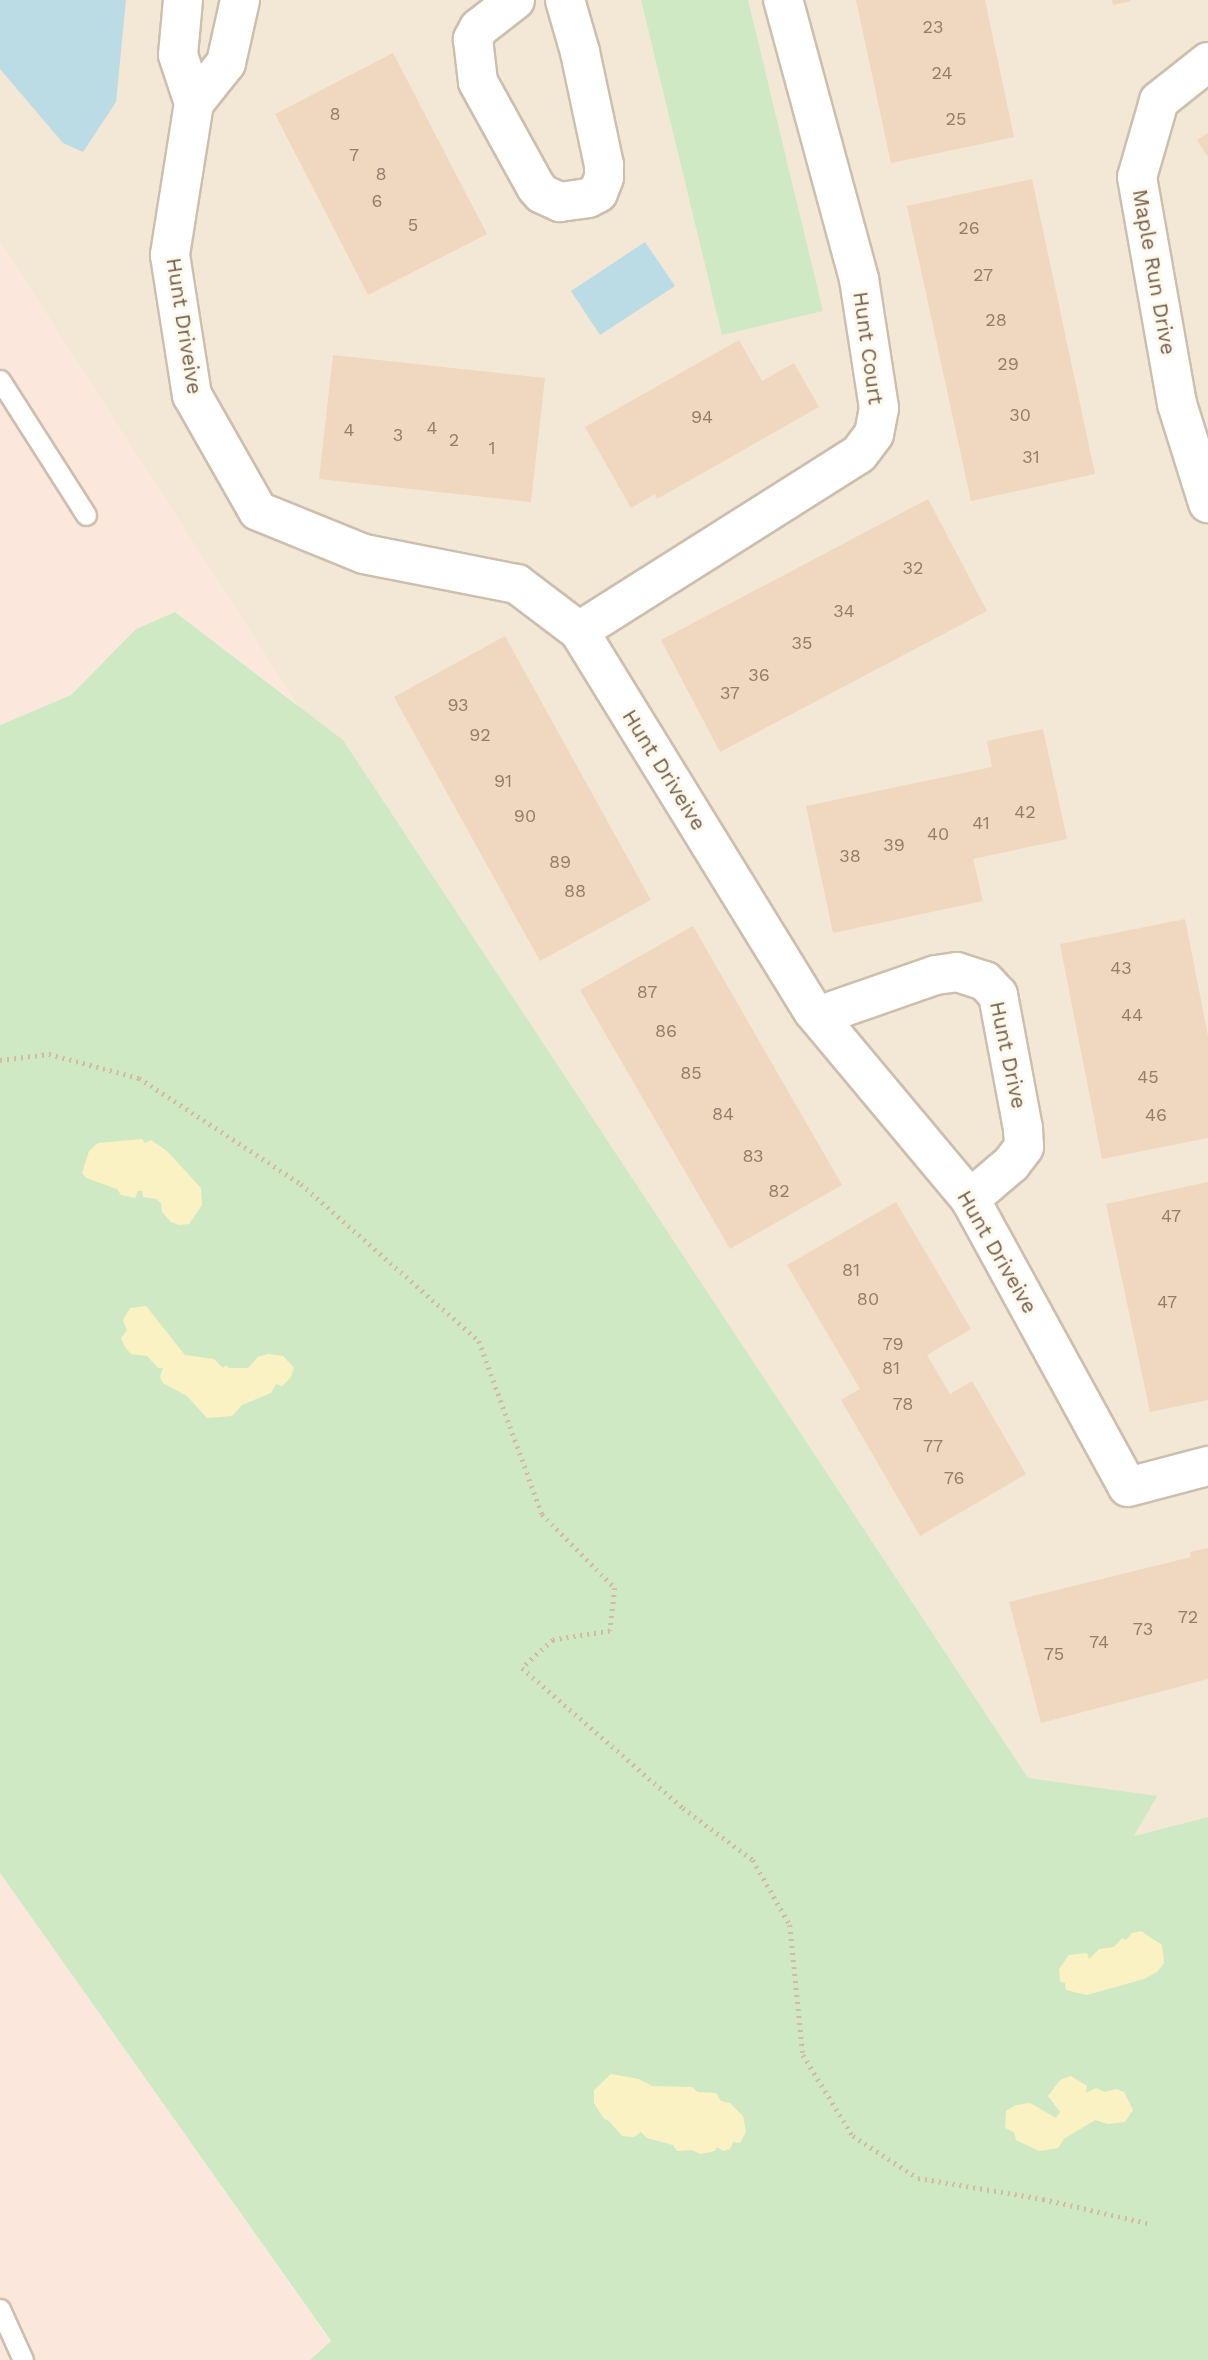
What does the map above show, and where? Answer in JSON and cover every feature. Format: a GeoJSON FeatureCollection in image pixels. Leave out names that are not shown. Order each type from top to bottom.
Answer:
{"type":"FeatureCollection","features":[{"type":"Feature","properties":{"kind":"street","name":"Hunt Driveive"},"geometry":{"type":"LineString","coordinates":[[183,0],[178,55],[194,103],[170,255],[192,395],[258,511],[365,554],[517,584],[579,632],[818,1016],[970,1199],[1128,1487],[1208,1466]]}},
{"type":"Feature","properties":{"kind":"street"},"geometry":{"type":"LineString","coordinates":[[194,103],[226,64],[240,0]]}},
{"type":"Feature","properties":{"kind":"street"},"geometry":{"type":"LineString","coordinates":[[515,0],[479,28],[473,39],[478,82],[536,187],[542,194],[560,202],[588,198],[597,193],[602,186],[604,165],[580,52],[565,0]]}},
{"type":"Feature","properties":{"kind":"street","name":"Hunt Court"},"geometry":{"type":"LineString","coordinates":[[579,632],[859,454],[874,434],[879,408],[859,279],[783,0]]}},
{"type":"Feature","properties":{"kind":"street","name":"Maple Run Drive"},"geometry":{"type":"LineString","coordinates":[[1208,62],[1159,101],[1137,177],[1177,404],[1208,503]]}},
{"type":"Feature","properties":{"kind":"street","name":"Hunt Drive"},"geometry":{"type":"LineString","coordinates":[[818,1016],[936,975],[957,972],[985,981],[998,995],[1023,1128],[1024,1147],[1011,1164],[970,1199]]}},
{"type":"Feature","properties":{"kind":"lane"},"geometry":{"type":"LineString","coordinates":[[0,380],[86,515]]}},
{"type":"Feature","properties":{"kind":"lane"},"geometry":{"type":"LineString","coordinates":[[0,2309],[23,2360]]}},
{"type":"Feature","properties":{"kind":"path"},"geometry":{"type":"LineString","coordinates":[[0,1060],[48,1054],[139,1078],[301,1184],[479,1341],[542,1514],[615,1588],[610,1631],[553,1640],[522,1668],[683,1808],[753,1860],[790,1925],[803,2055],[853,2136],[918,2178],[1043,2199],[1147,2223]]}},
{"type":"Feature","properties":{"kind":"shaded area"},"geometry":{"type":"Polygon","coordinates":[[[0,0],[1208,0],[1208,1817],[1040,1861],[0,242],[0,0]]]}},
{"type":"Feature","properties":{"kind":"shaded area"},"geometry":{"type":"Polygon","coordinates":[[[0,242],[298,705],[175,612],[136,629],[71,695],[0,725],[0,242]]]}},
{"type":"Feature","properties":{"kind":"shaded area"},"geometry":{"type":"Polygon","coordinates":[[[0,1873],[331,2342],[310,2360],[0,2360],[0,1873]]]}},
{"type":"Feature","properties":{"kind":"green space"},"geometry":{"type":"Polygon","coordinates":[[[641,0],[748,0],[823,311],[722,335],[641,0]]]}},
{"type":"Feature","properties":{"kind":"green space"},"geometry":{"type":"Polygon","coordinates":[[[175,612],[343,740],[1028,1778],[1157,1796],[1134,1836],[1208,1817],[1208,2360],[310,2360],[331,2341],[0,1873],[0,725],[71,695],[136,629],[175,612]]]}},
{"type":"Feature","properties":{"kind":"sand"},"geometry":{"type":"Polygon","coordinates":[[[142,1139],[145,1143],[151,1140],[167,1151],[201,1188],[202,1205],[189,1224],[171,1222],[162,1212],[161,1203],[156,1199],[143,1197],[142,1191],[138,1191],[135,1198],[121,1195],[117,1189],[86,1178],[82,1173],[89,1151],[98,1143],[142,1139]]]}},
{"type":"Feature","properties":{"kind":"sand"},"geometry":{"type":"Polygon","coordinates":[[[146,1306],[185,1355],[214,1359],[223,1368],[226,1365],[229,1368],[248,1368],[258,1357],[268,1354],[283,1356],[294,1368],[291,1377],[282,1386],[276,1384],[271,1393],[242,1405],[232,1416],[207,1418],[187,1396],[163,1383],[160,1377],[163,1368],[158,1368],[147,1356],[131,1354],[125,1347],[121,1338],[127,1330],[123,1320],[130,1308],[146,1306]]]}},
{"type":"Feature","properties":{"kind":"sand"},"geometry":{"type":"Polygon","coordinates":[[[1141,1931],[1162,1945],[1164,1963],[1157,1972],[1144,1979],[1087,1995],[1066,1990],[1065,1983],[1060,1981],[1059,1969],[1069,1955],[1087,1953],[1089,1959],[1099,1949],[1114,1947],[1122,1938],[1126,1940],[1132,1933],[1141,1931]]]}},
{"type":"Feature","properties":{"kind":"sand"},"geometry":{"type":"Polygon","coordinates":[[[611,2074],[639,2079],[652,2086],[692,2087],[698,2092],[716,2093],[721,2101],[730,2103],[743,2116],[746,2132],[740,2143],[733,2142],[730,2149],[723,2151],[717,2147],[715,2151],[700,2154],[692,2150],[677,2151],[673,2145],[647,2138],[641,2132],[634,2137],[622,2136],[604,2119],[594,2103],[594,2090],[611,2074]]]}},
{"type":"Feature","properties":{"kind":"sand"},"geometry":{"type":"Polygon","coordinates":[[[1071,2076],[1087,2086],[1086,2093],[1096,2088],[1105,2092],[1116,2089],[1124,2092],[1133,2110],[1125,2122],[1108,2124],[1095,2120],[1064,2139],[1058,2148],[1039,2151],[1016,2140],[1014,2132],[1005,2128],[1006,2111],[1016,2105],[1030,2103],[1056,2118],[1060,2112],[1048,2096],[1060,2080],[1071,2076]]]}},
{"type":"Feature","properties":{"kind":"water"},"geometry":{"type":"Polygon","coordinates":[[[0,0],[126,0],[116,102],[83,152],[63,143],[0,69],[0,0]]]}},
{"type":"Feature","properties":{"kind":"water"},"geometry":{"type":"Polygon","coordinates":[[[645,242],[675,286],[600,335],[571,291],[645,242]]]}},
{"type":"Feature","properties":{"kind":"building"},"geometry":{"type":"Polygon","coordinates":[[[856,0],[985,0],[1014,137],[891,163],[856,0]]]}},
{"type":"Feature","properties":{"kind":"building"},"geometry":{"type":"Polygon","coordinates":[[[1112,0],[1131,0],[1131,1],[1113,5],[1112,0]]]}},
{"type":"Feature","properties":{"kind":"building"},"geometry":{"type":"Polygon","coordinates":[[[393,53],[487,234],[368,295],[275,114],[393,53]]]}},
{"type":"Feature","properties":{"kind":"building"},"geometry":{"type":"Polygon","coordinates":[[[1208,133],[1208,157],[1197,140],[1208,133]]]}},
{"type":"Feature","properties":{"kind":"building"},"geometry":{"type":"Polygon","coordinates":[[[1032,179],[1095,474],[971,501],[907,206],[1032,179]]]}},
{"type":"Feature","properties":{"kind":"building"},"geometry":{"type":"Polygon","coordinates":[[[739,340],[762,381],[794,363],[819,407],[657,499],[655,494],[631,508],[585,427],[739,340]]]}},
{"type":"Feature","properties":{"kind":"building"},"geometry":{"type":"Polygon","coordinates":[[[333,355],[545,378],[531,502],[319,479],[333,355]]]}},
{"type":"Feature","properties":{"kind":"building"},"geometry":{"type":"Polygon","coordinates":[[[928,499],[987,611],[720,752],[661,640],[928,499]]]}},
{"type":"Feature","properties":{"kind":"building"},"geometry":{"type":"Polygon","coordinates":[[[505,636],[651,900],[540,961],[394,697],[505,636]]]}},
{"type":"Feature","properties":{"kind":"building"},"geometry":{"type":"Polygon","coordinates":[[[1043,729],[1067,839],[973,859],[983,901],[833,933],[806,806],[992,767],[987,741],[1043,729]]]}},
{"type":"Feature","properties":{"kind":"building"},"geometry":{"type":"Polygon","coordinates":[[[1185,919],[1208,1036],[1208,1138],[1102,1159],[1060,944],[1185,919]]]}},
{"type":"Feature","properties":{"kind":"building"},"geometry":{"type":"Polygon","coordinates":[[[693,926],[842,1185],[730,1249],[580,990],[693,926]]]}},
{"type":"Feature","properties":{"kind":"building"},"geometry":{"type":"Polygon","coordinates":[[[1208,1182],[1208,1400],[1150,1412],[1106,1204],[1208,1182]]]}},
{"type":"Feature","properties":{"kind":"building"},"geometry":{"type":"Polygon","coordinates":[[[896,1202],[971,1329],[927,1355],[950,1394],[972,1381],[1026,1474],[920,1536],[841,1400],[860,1389],[787,1265],[896,1202]]]}},
{"type":"Feature","properties":{"kind":"building"},"geometry":{"type":"Polygon","coordinates":[[[1208,1548],[1208,1679],[1041,1723],[1009,1602],[1191,1557],[1190,1552],[1208,1548]]]}}]}
